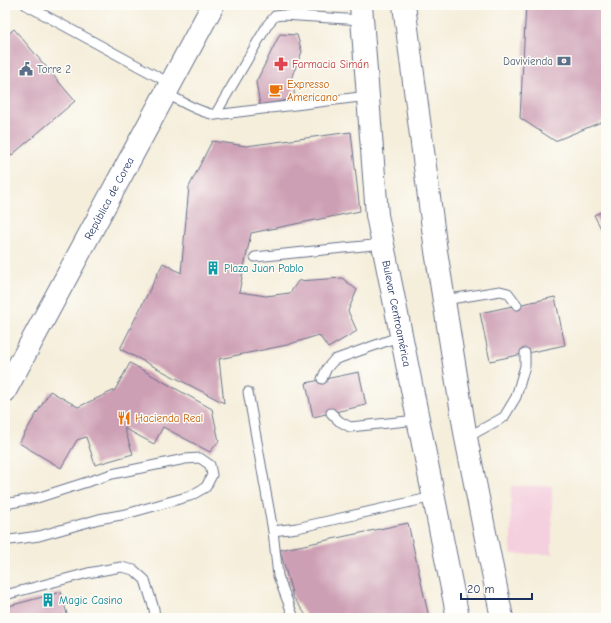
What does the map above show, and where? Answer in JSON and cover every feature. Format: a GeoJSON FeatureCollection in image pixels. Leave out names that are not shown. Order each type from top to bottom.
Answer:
{"type":"FeatureCollection","features":[{"type":"Feature","properties":{"kind":"main road","name":"República de Corea"},"geometry":{"type":"LineString","coordinates":[[5,391],[213,5]]}},
{"type":"Feature","properties":{"kind":"main road"},"geometry":{"type":"LineString","coordinates":[[404,5],[436,251],[466,438],[502,618]]}},
{"type":"Feature","properties":{"kind":"main road","name":"Bulevar Centroamérica"},"geometry":{"type":"LineString","coordinates":[[362,12],[377,215],[458,618]]}},
{"type":"Feature","properties":{"kind":"lane"},"geometry":{"type":"LineString","coordinates":[[26,5],[169,88],[189,106],[215,115],[368,96]]}},
{"type":"Feature","properties":{"kind":"lane"},"geometry":{"type":"LineString","coordinates":[[215,115],[268,24],[275,16],[362,12]]}},
{"type":"Feature","properties":{"kind":"lane"},"geometry":{"type":"LineString","coordinates":[[255,257],[383,244]]}},
{"type":"Feature","properties":{"kind":"lane"},"geometry":{"type":"LineString","coordinates":[[444,300],[500,291],[508,293],[517,305]]}},
{"type":"Feature","properties":{"kind":"lane"},"geometry":{"type":"LineString","coordinates":[[322,379],[327,368],[334,360],[401,336]]}},
{"type":"Feature","properties":{"kind":"lane"},"geometry":{"type":"LineString","coordinates":[[466,438],[504,417],[516,397],[525,366],[525,353]]}},
{"type":"Feature","properties":{"kind":"lane"},"geometry":{"type":"LineString","coordinates":[[248,392],[273,531],[278,576],[294,618]]}},
{"type":"Feature","properties":{"kind":"lane"},"geometry":{"type":"LineString","coordinates":[[331,413],[350,427],[417,420]]}},
{"type":"Feature","properties":{"kind":"lane"},"geometry":{"type":"LineString","coordinates":[[5,504],[37,498],[112,474],[185,459],[200,458],[210,465],[212,475],[206,487],[190,496],[39,536],[10,540],[5,538]]}},
{"type":"Feature","properties":{"kind":"lane"},"geometry":{"type":"LineString","coordinates":[[273,531],[297,528],[433,498]]}},
{"type":"Feature","properties":{"kind":"lane"},"geometry":{"type":"LineString","coordinates":[[5,595],[88,573],[121,567],[134,570],[145,580],[154,609],[155,618]]}},
{"type":"Feature","properties":{"kind":"shaded area"},"geometry":{"type":"Polygon","coordinates":[[[511,486],[552,486],[552,554],[511,554],[511,486]]]}},
{"type":"Feature","properties":{"kind":"building","name":"Davivienda"},"geometry":{"type":"Polygon","coordinates":[[[526,5],[606,5],[606,120],[555,141],[520,118],[526,5]]]}},
{"type":"Feature","properties":{"kind":"building","name":"Torre 2"},"geometry":{"type":"Polygon","coordinates":[[[14,29],[75,101],[5,161],[5,37],[14,29]]]}},
{"type":"Feature","properties":{"kind":"building","name":"Farmacia Simán"},"geometry":{"type":"Polygon","coordinates":[[[280,34],[297,35],[302,52],[292,76],[295,99],[260,105],[256,82],[280,34]]]}},
{"type":"Feature","properties":{"kind":"building","name":"Plaza Juan Pablo"},"geometry":{"type":"Polygon","coordinates":[[[351,132],[360,211],[251,233],[239,292],[266,296],[290,293],[298,281],[342,278],[357,290],[348,311],[357,331],[328,348],[319,335],[287,345],[219,359],[224,403],[120,349],[163,263],[181,273],[189,187],[212,141],[246,146],[351,132]]]}},
{"type":"Feature","properties":{"kind":"building"},"geometry":{"type":"Polygon","coordinates":[[[606,210],[606,238],[594,215],[606,210]]]}},
{"type":"Feature","properties":{"kind":"building"},"geometry":{"type":"Polygon","coordinates":[[[555,297],[565,345],[490,361],[480,313],[555,297]]]}},
{"type":"Feature","properties":{"kind":"building","name":"Hacienda Real"},"geometry":{"type":"Polygon","coordinates":[[[130,363],[212,409],[219,441],[210,452],[163,427],[154,444],[124,428],[133,454],[95,465],[86,437],[77,440],[61,468],[19,443],[50,391],[78,407],[115,390],[130,363]]]}},
{"type":"Feature","properties":{"kind":"building"},"geometry":{"type":"Polygon","coordinates":[[[359,372],[366,405],[313,417],[306,383],[359,372]]]}},
{"type":"Feature","properties":{"kind":"building"},"geometry":{"type":"Polygon","coordinates":[[[408,523],[429,618],[308,618],[293,597],[280,550],[408,523]]]}},
{"type":"Feature","properties":{"kind":"building","name":"Magic Casino"},"geometry":{"type":"Polygon","coordinates":[[[61,592],[68,618],[5,618],[5,607],[61,592]]]}},
{"type":"Feature","properties":{"kind":"place","name":"Davivienda"},"geometry":{"type":"Point","coordinates":[564,61]}},
{"type":"Feature","properties":{"kind":"place","name":"Farmacia Simán"},"geometry":{"type":"Point","coordinates":[281,64]}},
{"type":"Feature","properties":{"kind":"place","name":"Torre 2"},"geometry":{"type":"Point","coordinates":[26,69]}},
{"type":"Feature","properties":{"kind":"place","name":"Expresso Americano"},"geometry":{"type":"Point","coordinates":[276,90]}},
{"type":"Feature","properties":{"kind":"place","name":"Plaza Juan Pablo"},"geometry":{"type":"Point","coordinates":[213,268]}},
{"type":"Feature","properties":{"kind":"place","name":"Hacienda Real"},"geometry":{"type":"Point","coordinates":[124,418]}},
{"type":"Feature","properties":{"kind":"place","name":"Magic Casino"},"geometry":{"type":"Point","coordinates":[48,600]}}]}
